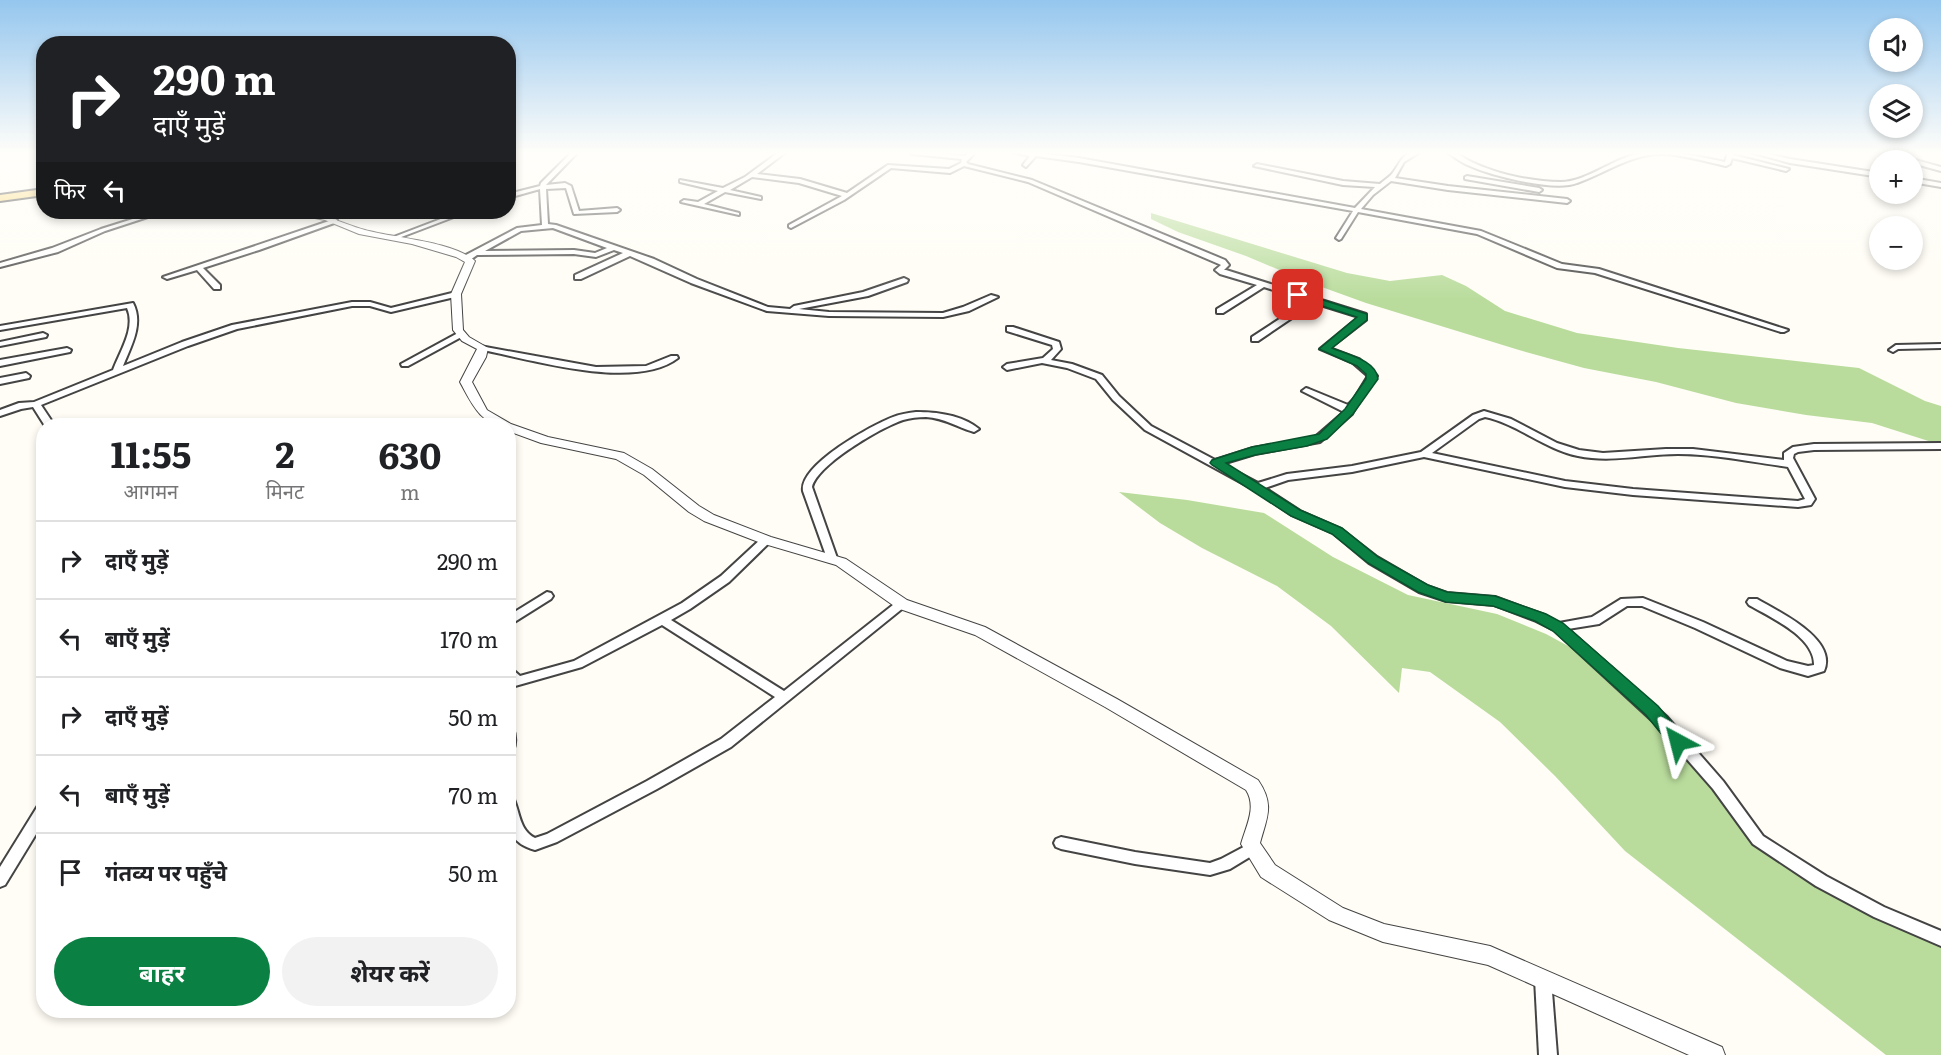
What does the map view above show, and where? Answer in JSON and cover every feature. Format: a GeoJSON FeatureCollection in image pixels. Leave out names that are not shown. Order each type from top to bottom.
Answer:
{"type":"FeatureCollection","features":[{"type":"Feature","properties":{"kind":"street"},"geometry":{"type":"LineString","coordinates":[[543,201],[545,225]]}},
{"type":"Feature","properties":{"kind":"street"},"geometry":{"type":"LineString","coordinates":[[573,201],[576,213],[617,210]]}},
{"type":"Feature","properties":{"kind":"street"},"geometry":{"type":"LineString","coordinates":[[696,204],[702,201]]}},
{"type":"Feature","properties":{"kind":"street"},"geometry":{"type":"LineString","coordinates":[[791,226],[831,207],[836,201]]}},
{"type":"Feature","properties":{"kind":"street"},"geometry":{"type":"LineString","coordinates":[[1078,201],[1222,262],[1225,265],[1219,269],[1220,271],[1364,317],[1324,349],[1361,364],[1373,376],[1357,401],[1328,432],[1317,440],[1252,451],[1216,463]]}},
{"type":"Feature","properties":{"kind":"street"},"geometry":{"type":"LineString","coordinates":[[1303,201],[1479,232],[1560,266],[1602,272],[1784,330]]}},
{"type":"Feature","properties":{"kind":"street"},"geometry":{"type":"LineString","coordinates":[[1339,238],[1364,201]]}},
{"type":"Feature","properties":{"kind":"street"},"geometry":{"type":"LineString","coordinates":[[684,202],[737,214]]}},
{"type":"Feature","properties":{"kind":"street"},"geometry":{"type":"LineString","coordinates":[[0,265],[55,250],[103,230],[138,219]]}},
{"type":"Feature","properties":{"kind":"street"},"geometry":{"type":"LineString","coordinates":[[325,219],[362,232],[394,238],[470,261],[456,294],[461,335]]}},
{"type":"Feature","properties":{"kind":"street"},"geometry":{"type":"LineString","coordinates":[[394,238],[445,219]]}},
{"type":"Feature","properties":{"kind":"street"},"geometry":{"type":"LineString","coordinates":[[167,277],[335,221]]}},
{"type":"Feature","properties":{"kind":"street"},"geometry":{"type":"LineString","coordinates":[[466,258],[510,233],[545,225],[564,228],[615,247],[754,305],[782,311],[829,314],[943,315],[966,309],[994,297]]}},
{"type":"Feature","properties":{"kind":"street"},"geometry":{"type":"LineString","coordinates":[[477,253],[574,252],[596,255],[615,247]]}},
{"type":"Feature","properties":{"kind":"street"},"geometry":{"type":"LineString","coordinates":[[578,277],[630,253]]}},
{"type":"Feature","properties":{"kind":"street"},"geometry":{"type":"LineString","coordinates":[[199,268],[217,287]]}},
{"type":"Feature","properties":{"kind":"street"},"geometry":{"type":"LineString","coordinates":[[782,311],[865,294],[904,280]]}},
{"type":"Feature","properties":{"kind":"street"},"geometry":{"type":"LineString","coordinates":[[1220,311],[1262,285]]}},
{"type":"Feature","properties":{"kind":"street"},"geometry":{"type":"LineString","coordinates":[[0,413],[19,406],[36,404],[185,344],[235,327],[291,318],[352,304],[370,304],[394,310],[456,294]]}},
{"type":"Feature","properties":{"kind":"street"},"geometry":{"type":"LineString","coordinates":[[1256,339],[1314,300]]}},
{"type":"Feature","properties":{"kind":"street"},"geometry":{"type":"LineString","coordinates":[[0,328],[130,305],[135,316],[134,325],[117,372]]}},
{"type":"Feature","properties":{"kind":"street"},"geometry":{"type":"LineString","coordinates":[[1010,329],[1056,344],[1057,349],[1046,360]]}},
{"type":"Feature","properties":{"kind":"street"},"geometry":{"type":"LineString","coordinates":[[0,344],[43,335]]}},
{"type":"Feature","properties":{"kind":"street"},"geometry":{"type":"LineString","coordinates":[[461,335],[483,348],[596,370],[647,369],[674,358]]}},
{"type":"Feature","properties":{"kind":"street"},"geometry":{"type":"LineString","coordinates":[[405,364],[461,335]]}},
{"type":"Feature","properties":{"kind":"street"},"geometry":{"type":"LineString","coordinates":[[1893,350],[1903,346],[1941,346]]}},
{"type":"Feature","properties":{"kind":"street"},"geometry":{"type":"LineString","coordinates":[[483,348],[483,354],[468,374],[466,382],[482,412],[492,418]]}},
{"type":"Feature","properties":{"kind":"street"},"geometry":{"type":"LineString","coordinates":[[0,363],[67,350]]}},
{"type":"Feature","properties":{"kind":"street"},"geometry":{"type":"LineString","coordinates":[[1007,367],[1046,360],[1099,377],[1116,398],[1148,428],[1257,486],[1296,513],[1337,531],[1373,560],[1423,589],[1446,597],[1495,601],[1558,627],[1662,722],[1718,785],[1758,840],[1821,881],[1879,912],[1941,939]]}},
{"type":"Feature","properties":{"kind":"street"},"geometry":{"type":"LineString","coordinates":[[0,381],[26,376]]}},
{"type":"Feature","properties":{"kind":"street"},"geometry":{"type":"LineString","coordinates":[[1306,391],[1349,410]]}},
{"type":"Feature","properties":{"kind":"street"},"geometry":{"type":"LineString","coordinates":[[36,404],[45,418]]}},
{"type":"Feature","properties":{"kind":"street"},"geometry":{"type":"LineString","coordinates":[[1257,486],[1287,477],[1352,469],[1424,454],[1476,417],[1484,414],[1561,448],[1579,453],[1611,456],[1679,452],[1730,455],[1790,464]]}},
{"type":"Feature","properties":{"kind":"street"},"geometry":{"type":"LineString","coordinates":[[832,558],[818,513],[807,490],[807,483],[815,472],[848,446],[901,417],[941,416],[955,419],[974,429]]}},
{"type":"Feature","properties":{"kind":"street"},"geometry":{"type":"LineString","coordinates":[[516,430],[545,440],[620,456],[648,472],[694,509],[709,518],[766,540],[832,558],[849,567],[902,604],[980,631],[1252,785],[1261,800],[1261,814],[1250,844],[1268,871],[1336,914],[1383,933],[1490,956],[1714,1055]]}},
{"type":"Feature","properties":{"kind":"street"},"geometry":{"type":"LineString","coordinates":[[1424,454],[1565,484],[1798,504],[1807,503],[1810,499],[1790,464],[1789,453],[1796,449],[1941,447]]}},
{"type":"Feature","properties":{"kind":"street"},"geometry":{"type":"LineString","coordinates":[[516,678],[578,664],[663,620],[725,579],[766,540]]}},
{"type":"Feature","properties":{"kind":"street"},"geometry":{"type":"LineString","coordinates":[[516,617],[547,596]]}},
{"type":"Feature","properties":{"kind":"street"},"geometry":{"type":"LineString","coordinates":[[1558,627],[1595,621],[1625,602],[1643,602],[1699,625],[1784,665],[1808,671],[1820,668],[1821,656],[1808,637],[1753,602]]}},
{"type":"Feature","properties":{"kind":"street"},"geometry":{"type":"LineString","coordinates":[[516,827],[523,840],[530,844],[542,842],[700,758],[726,742],[902,604]]}},
{"type":"Feature","properties":{"kind":"street"},"geometry":{"type":"LineString","coordinates":[[663,620],[784,697]]}},
{"type":"Feature","properties":{"kind":"street"},"geometry":{"type":"LineString","coordinates":[[0,880],[36,821]]}},
{"type":"Feature","properties":{"kind":"street"},"geometry":{"type":"LineString","coordinates":[[1061,843],[1135,858],[1210,869],[1225,864],[1253,848]]}},
{"type":"Feature","properties":{"kind":"street"},"geometry":{"type":"LineString","coordinates":[[1543,979],[1548,1055]]}},
{"type":"Feature","properties":{"kind":"green space"},"geometry":{"type":"Polygon","coordinates":[[[1151,213],[1347,273],[1390,281],[1442,275],[1466,286],[1505,311],[1577,333],[1678,348],[1859,368],[1925,401],[1941,406],[1941,445],[1872,423],[1736,403],[1656,382],[1584,368],[1519,350],[1366,303],[1308,282],[1246,256],[1178,232],[1151,219],[1151,213]]]}},
{"type":"Feature","properties":{"kind":"green space"},"geometry":{"type":"Polygon","coordinates":[[[1119,492],[1187,500],[1264,513],[1333,557],[1408,595],[1497,614],[1546,634],[1579,652],[1618,678],[1779,852],[1941,937],[1941,1055],[1886,1055],[1625,851],[1555,776],[1500,722],[1430,672],[1402,668],[1399,693],[1331,626],[1277,586],[1202,548],[1160,523],[1119,492]]]}},
{"type":"Feature","properties":{"kind":"route"},"geometry":{"type":"LineString","coordinates":[[1298,295],[1364,317],[1324,349],[1361,364],[1372,374],[1372,379],[1349,412],[1317,440],[1252,451],[1216,463],[1257,486],[1296,513],[1337,531],[1373,560],[1423,589],[1446,597],[1495,601],[1558,627],[1652,711],[1678,742]]}}]}
